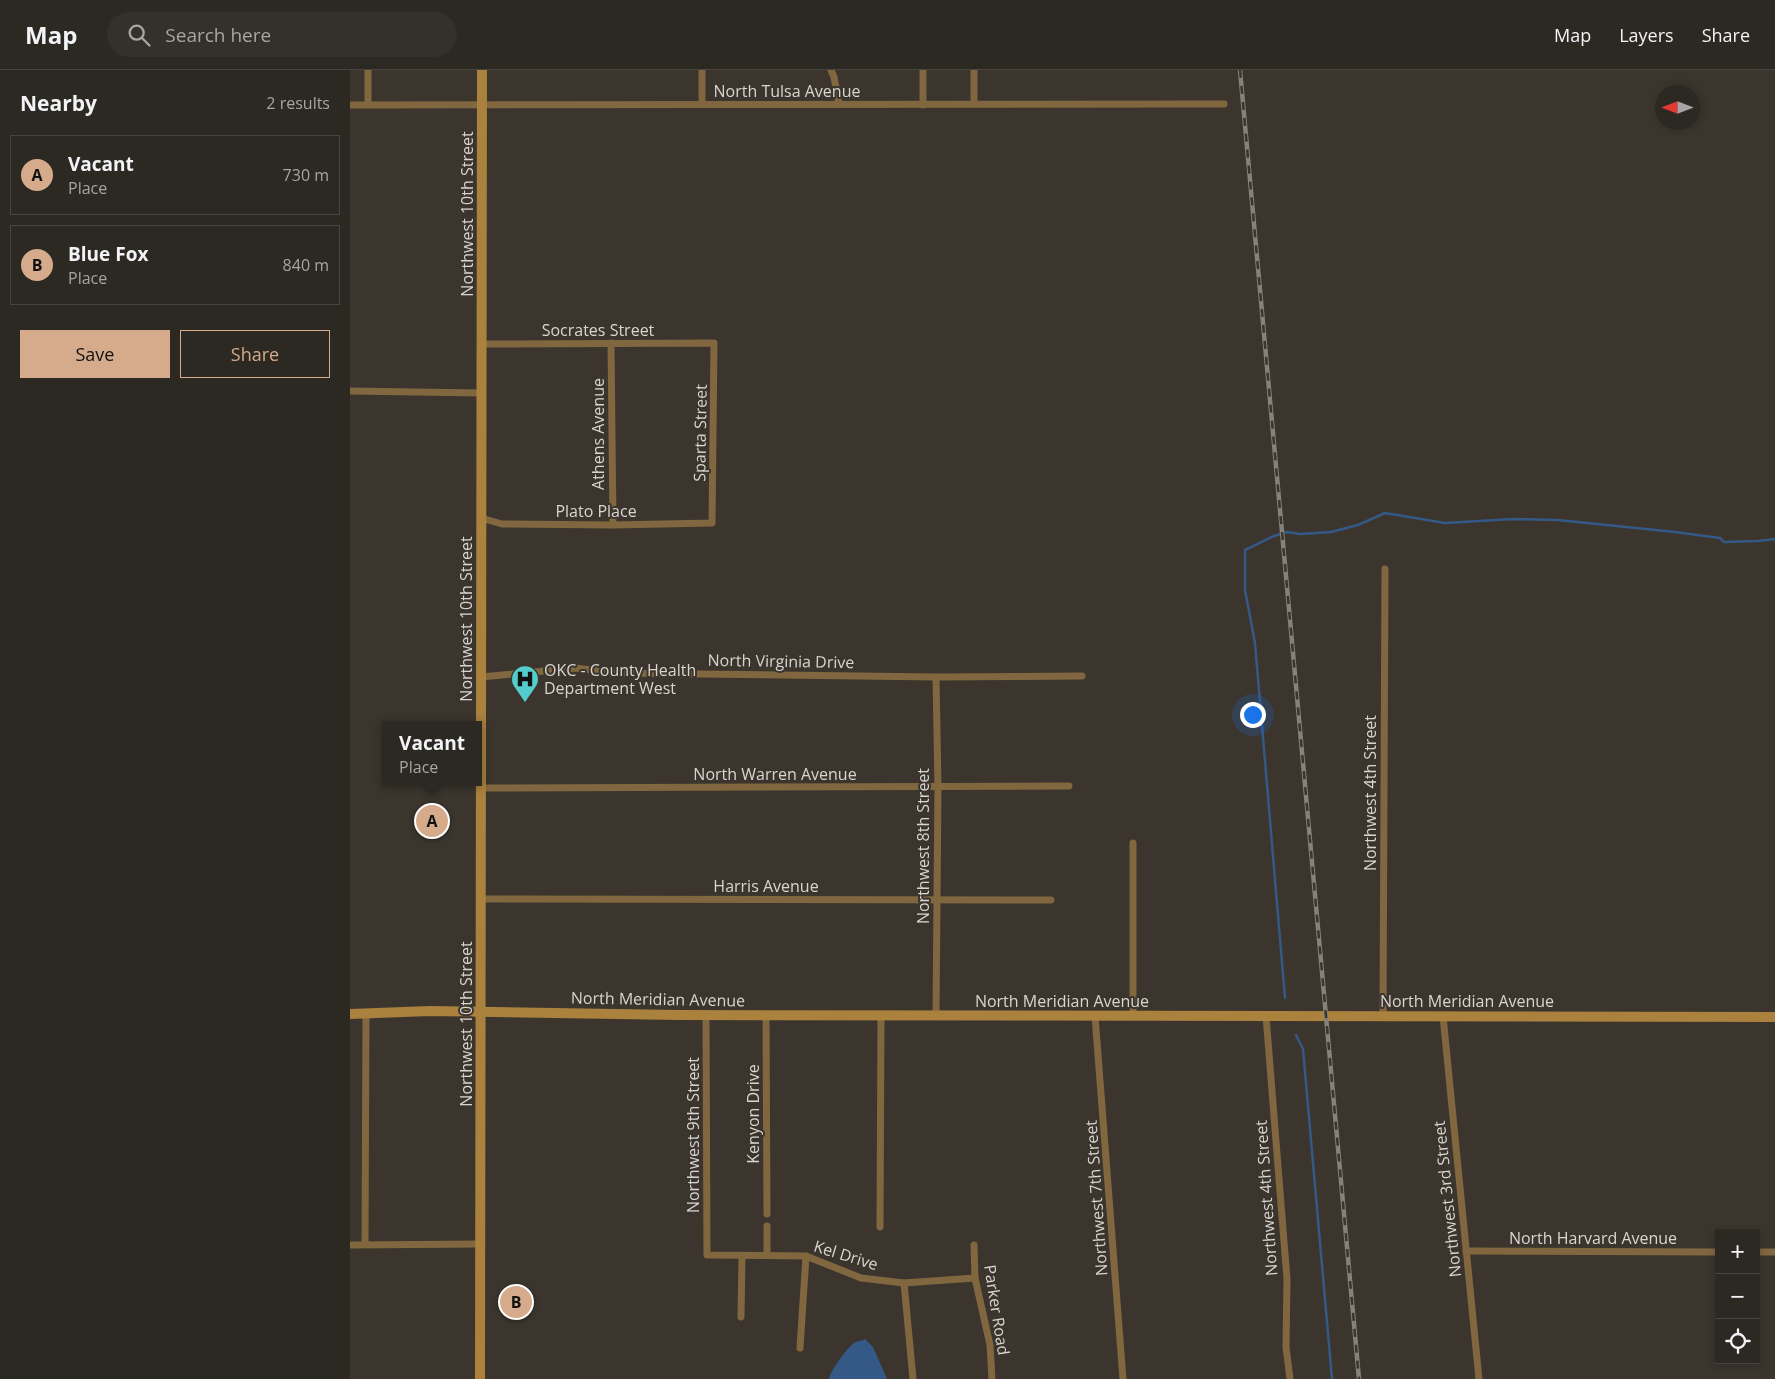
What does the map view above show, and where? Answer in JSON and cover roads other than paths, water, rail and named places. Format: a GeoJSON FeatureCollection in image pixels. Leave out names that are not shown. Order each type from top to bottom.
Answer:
{"type":"FeatureCollection","features":[{"type":"Feature","properties":{"kind":"main road","name":"Northwest 10th Street"},"geometry":{"type":"LineString","coordinates":[[481,721],[482,70]]}},
{"type":"Feature","properties":{"kind":"main road","name":"Northwest 10th Street"},"geometry":{"type":"LineString","coordinates":[[480,1379],[481,788]]}},
{"type":"Feature","properties":{"kind":"main road","name":"North Meridian Avenue"},"geometry":{"type":"LineString","coordinates":[[350,1014],[429,1011],[706,1015],[1775,1017]]}},
{"type":"Feature","properties":{"kind":"street"},"geometry":{"type":"LineString","coordinates":[[368,70],[368,105]]}},
{"type":"Feature","properties":{"kind":"street"},"geometry":{"type":"LineString","coordinates":[[702,70],[702,104]]}},
{"type":"Feature","properties":{"kind":"street"},"geometry":{"type":"LineString","coordinates":[[831,70],[834,77],[838,104]]}},
{"type":"Feature","properties":{"kind":"street"},"geometry":{"type":"LineString","coordinates":[[923,105],[924,70]]}},
{"type":"Feature","properties":{"kind":"street"},"geometry":{"type":"LineString","coordinates":[[974,70],[974,104]]}},
{"type":"Feature","properties":{"kind":"street","name":"North Tulsa Avenue"},"geometry":{"type":"LineString","coordinates":[[350,105],[1224,104]]}},
{"type":"Feature","properties":{"kind":"street","name":"Athens Avenue"},"geometry":{"type":"LineString","coordinates":[[611,343],[613,525]]}},
{"type":"Feature","properties":{"kind":"street","name":"Socrates Street"},"geometry":{"type":"LineString","coordinates":[[482,344],[714,343]]}},
{"type":"Feature","properties":{"kind":"street","name":"Sparta Street"},"geometry":{"type":"LineString","coordinates":[[712,524],[714,343]]}},
{"type":"Feature","properties":{"kind":"street"},"geometry":{"type":"LineString","coordinates":[[350,391],[481,392]]}},
{"type":"Feature","properties":{"kind":"street","name":"Plato Place"},"geometry":{"type":"LineString","coordinates":[[481,518],[502,524],[712,524]]}},
{"type":"Feature","properties":{"kind":"street","name":"Northwest 4th Street"},"geometry":{"type":"LineString","coordinates":[[1383,1016],[1385,569]]}},
{"type":"Feature","properties":{"kind":"street","name":"North Virginia Drive"},"geometry":{"type":"LineString","coordinates":[[481,677],[576,668],[609,673],[936,677],[1082,676]]}},
{"type":"Feature","properties":{"kind":"street","name":"Northwest 8th Street"},"geometry":{"type":"LineString","coordinates":[[936,677],[938,787],[936,1016]]}},
{"type":"Feature","properties":{"kind":"street","name":"North Warren Avenue"},"geometry":{"type":"LineString","coordinates":[[481,788],[1069,786]]}},
{"type":"Feature","properties":{"kind":"street"},"geometry":{"type":"LineString","coordinates":[[1133,843],[1133,1016]]}},
{"type":"Feature","properties":{"kind":"street","name":"Harris Avenue"},"geometry":{"type":"LineString","coordinates":[[481,900],[1051,900]]}},
{"type":"Feature","properties":{"kind":"street"},"geometry":{"type":"LineString","coordinates":[[365,1244],[366,1013]]}},
{"type":"Feature","properties":{"kind":"street","name":"Northwest 9th Street"},"geometry":{"type":"LineString","coordinates":[[706,1015],[707,1255]]}},
{"type":"Feature","properties":{"kind":"street","name":"Kenyon Drive"},"geometry":{"type":"LineString","coordinates":[[766,1015],[767,1214]]}},
{"type":"Feature","properties":{"kind":"street"},"geometry":{"type":"LineString","coordinates":[[880,1226],[881,1015]]}},
{"type":"Feature","properties":{"kind":"street","name":"Northwest 7th Street"},"geometry":{"type":"LineString","coordinates":[[1095,1016],[1123,1379]]}},
{"type":"Feature","properties":{"kind":"street","name":"Northwest 4th Street"},"geometry":{"type":"LineString","coordinates":[[1266,1016],[1287,1279],[1286,1346],[1290,1379]]}},
{"type":"Feature","properties":{"kind":"street","name":"Northwest 3rd Street"},"geometry":{"type":"LineString","coordinates":[[1443,1016],[1479,1379]]}},
{"type":"Feature","properties":{"kind":"street"},"geometry":{"type":"LineString","coordinates":[[767,1226],[767,1255]]}},
{"type":"Feature","properties":{"kind":"street"},"geometry":{"type":"LineString","coordinates":[[350,1244],[480,1244]]}},
{"type":"Feature","properties":{"kind":"street","name":"Parker Road"},"geometry":{"type":"LineString","coordinates":[[974,1245],[975,1278],[990,1345],[992,1379]]}},
{"type":"Feature","properties":{"kind":"street","name":"North Harvard Avenue"},"geometry":{"type":"LineString","coordinates":[[1466,1251],[1715,1252]]}},
{"type":"Feature","properties":{"kind":"street"},"geometry":{"type":"LineString","coordinates":[[1760,1252],[1775,1252]]}},
{"type":"Feature","properties":{"kind":"street","name":"Kel Drive"},"geometry":{"type":"LineString","coordinates":[[707,1255],[806,1256],[861,1278],[904,1283],[975,1278]]}},
{"type":"Feature","properties":{"kind":"street"},"geometry":{"type":"LineString","coordinates":[[742,1256],[742,1317]]}},
{"type":"Feature","properties":{"kind":"street"},"geometry":{"type":"LineString","coordinates":[[800,1348],[806,1256]]}},
{"type":"Feature","properties":{"kind":"street"},"geometry":{"type":"LineString","coordinates":[[904,1283],[913,1379]]}},
{"type":"Feature","properties":{"kind":"water"},"geometry":{"type":"Polygon","coordinates":[[[865,1339],[873,1347],[887,1379],[829,1379],[847,1350],[854,1343],[865,1339]]]}},
{"type":"Feature","properties":{"kind":"waterway"},"geometry":{"type":"LineString","coordinates":[[1285,998],[1255,643],[1245,590],[1245,550],[1287,532],[1300,534],[1331,532],[1358,525],[1385,513],[1445,523],[1513,519],[1558,520],[1675,532],[1720,538],[1724,542],[1775,539]]}},
{"type":"Feature","properties":{"kind":"waterway"},"geometry":{"type":"LineString","coordinates":[[1296,1035],[1303,1049],[1332,1379]]}},
{"type":"Feature","properties":{"kind":"railway"},"geometry":{"type":"LineString","coordinates":[[1240,70],[1359,1379]]}},
{"type":"Feature","properties":{"kind":"place","name":"OKC - County Health Department West"},"geometry":{"type":"Point","coordinates":[525,703]}},
{"type":"Feature","properties":{"kind":"place","name":"Vacant"},"geometry":{"type":"Point","coordinates":[432,821]}},
{"type":"Feature","properties":{"kind":"place","name":"Blue Fox"},"geometry":{"type":"Point","coordinates":[516,1302]}}]}
